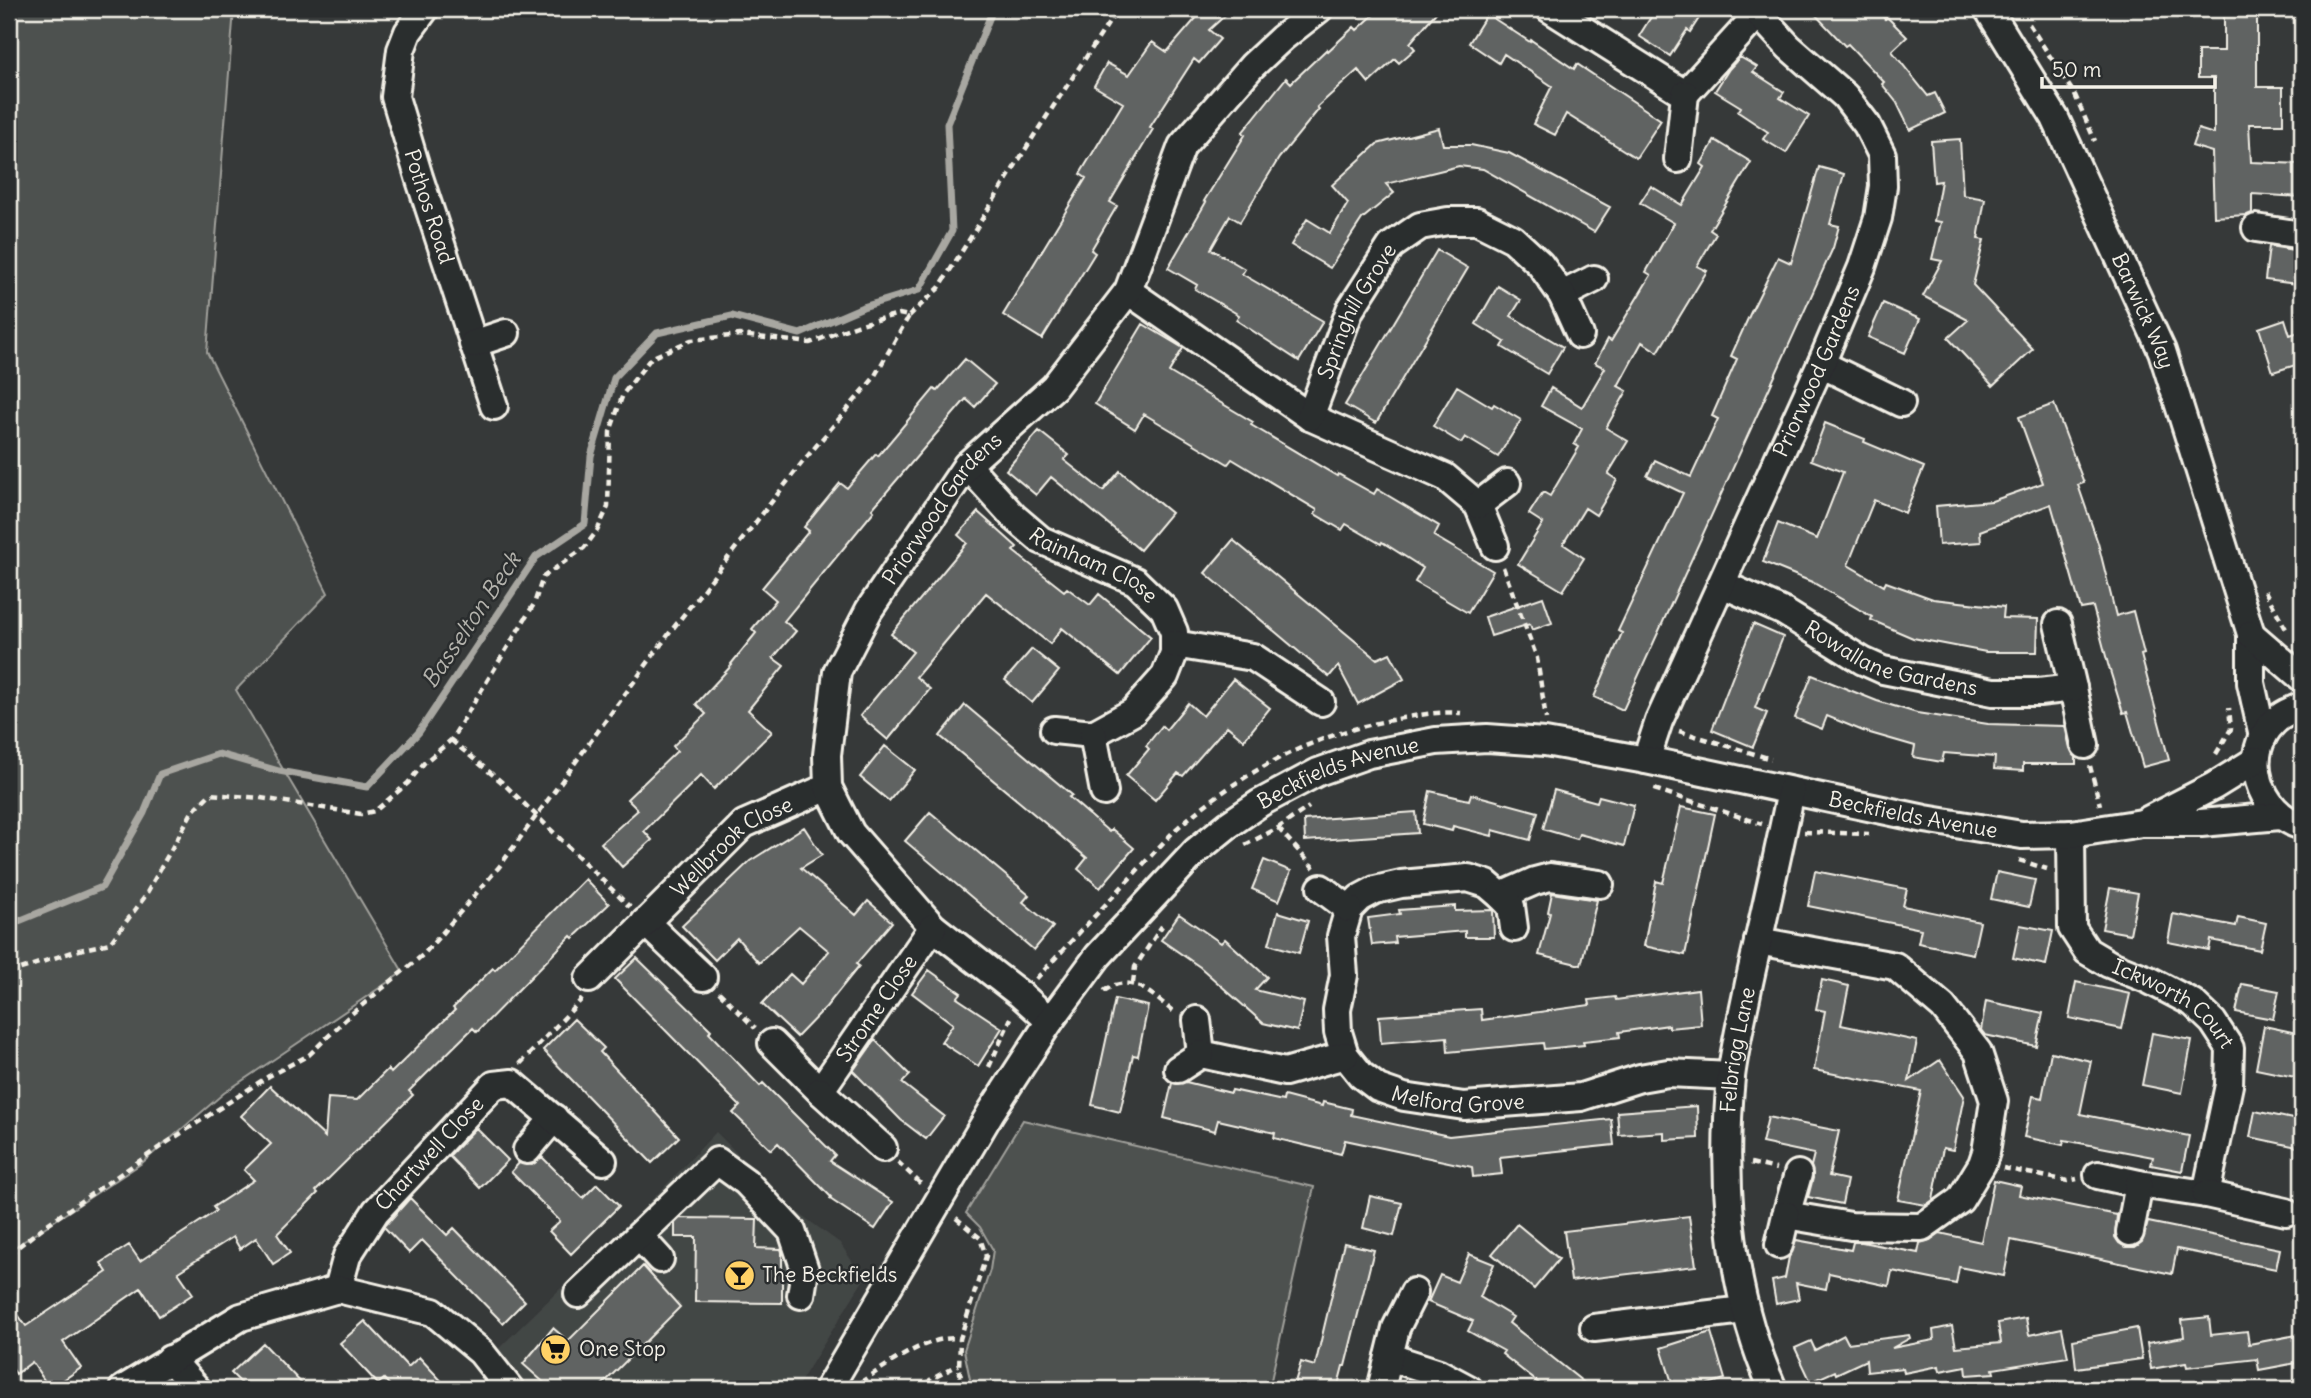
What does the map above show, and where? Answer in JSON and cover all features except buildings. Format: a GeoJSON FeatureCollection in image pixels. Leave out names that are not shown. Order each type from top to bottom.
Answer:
{"type":"FeatureCollection","features":[{"type":"Feature","properties":{"kind":"street","name":"Pothos Road"},"geometry":{"type":"LineString","coordinates":[[425,9],[408,32],[401,50],[395,97],[418,177],[494,406]]}},
{"type":"Feature","properties":{"kind":"street","name":"Priorwood Gardens"},"geometry":{"type":"LineString","coordinates":[[1050,1021],[1021,995],[933,927],[851,833],[828,787],[827,755],[836,672],[869,610],[967,465],[1054,387],[1128,291],[1182,146],[1252,66],[1319,9]]}},
{"type":"Feature","properties":{"kind":"street"},"geometry":{"type":"LineString","coordinates":[[1550,9],[1685,94]]}},
{"type":"Feature","properties":{"kind":"street","name":"Barwick Way"},"geometry":{"type":"LineString","coordinates":[[1988,9],[2055,118],[2162,351],[2251,634],[2251,683],[2259,748],[2257,778],[2267,802],[2296,824]]}},
{"type":"Feature","properties":{"kind":"street"},"geometry":{"type":"LineString","coordinates":[[1678,159],[1685,94],[1756,12]]}},
{"type":"Feature","properties":{"kind":"street","name":"Priorwood Gardens"},"geometry":{"type":"LineString","coordinates":[[1645,773],[1659,721],[1821,364],[1862,267],[1878,218],[1883,186],[1882,155],[1867,125],[1845,96],[1789,47],[1756,12]]}},
{"type":"Feature","properties":{"kind":"street","name":"Springhill Grove"},"geometry":{"type":"LineString","coordinates":[[1310,417],[1350,310],[1391,246],[1420,226],[1448,221],[1477,221],[1513,239],[1540,264],[1562,295],[1580,335]]}},
{"type":"Feature","properties":{"kind":"street"},"geometry":{"type":"LineString","coordinates":[[2256,228],[2302,235]]}},
{"type":"Feature","properties":{"kind":"street"},"geometry":{"type":"LineString","coordinates":[[1562,295],[1594,279]]}},
{"type":"Feature","properties":{"kind":"street"},"geometry":{"type":"LineString","coordinates":[[1128,291],[1310,417],[1445,477],[1478,505],[1495,546]]}},
{"type":"Feature","properties":{"kind":"street"},"geometry":{"type":"LineString","coordinates":[[473,344],[506,333]]}},
{"type":"Feature","properties":{"kind":"street"},"geometry":{"type":"LineString","coordinates":[[1821,364],[1901,403]]}},
{"type":"Feature","properties":{"kind":"street","name":"Rainham Close"},"geometry":{"type":"LineString","coordinates":[[967,465],[1014,517],[1041,540],[1135,581],[1152,595],[1164,609],[1174,632],[1174,644]]}},
{"type":"Feature","properties":{"kind":"street"},"geometry":{"type":"LineString","coordinates":[[1478,505],[1507,483]]}},
{"type":"Feature","properties":{"kind":"street","name":"Rowallane Gardens"},"geometry":{"type":"LineString","coordinates":[[1722,584],[1784,612],[1863,661],[1883,670],[1993,692],[2039,692],[2073,688]]}},
{"type":"Feature","properties":{"kind":"street"},"geometry":{"type":"LineString","coordinates":[[2058,624],[2085,745]]}},
{"type":"Feature","properties":{"kind":"street"},"geometry":{"type":"LineString","coordinates":[[2251,634],[2302,678]]}},
{"type":"Feature","properties":{"kind":"street"},"geometry":{"type":"LineString","coordinates":[[1054,730],[1093,733],[1133,712],[1166,676],[1174,653],[1174,644],[1253,657],[1321,702]]}},
{"type":"Feature","properties":{"kind":"street","name":"Beckfields Avenue"},"geometry":{"type":"LineString","coordinates":[[2141,823],[2214,786],[2259,748],[2280,718],[2302,706]]}},
{"type":"Feature","properties":{"kind":"street"},"geometry":{"type":"LineString","coordinates":[[1093,733],[1104,792]]}},
{"type":"Feature","properties":{"kind":"street","name":"Beckfields Avenue"},"geometry":{"type":"LineString","coordinates":[[828,1389],[953,1209],[991,1112],[1050,1021],[1098,956],[1196,851],[1260,803],[1318,772],[1369,754],[1436,741],[1487,738],[1545,742],[1645,773],[1791,791],[1977,829],[2022,835],[2071,834],[2141,823],[2296,824]]}},
{"type":"Feature","properties":{"kind":"street","name":"Wellbrook Close"},"geometry":{"type":"LineString","coordinates":[[589,979],[744,824],[828,787]]}},
{"type":"Feature","properties":{"kind":"street","name":"Felbrigg Lane"},"geometry":{"type":"LineString","coordinates":[[1773,1389],[1744,1310],[1734,1260],[1728,1158],[1731,1076],[1791,791]]}},
{"type":"Feature","properties":{"kind":"street","name":"Ickworth Court"},"geometry":{"type":"LineString","coordinates":[[2071,834],[2072,928],[2087,951],[2193,1003],[2213,1022],[2230,1048],[2229,1085],[2206,1194]]}},
{"type":"Feature","properties":{"kind":"street"},"geometry":{"type":"LineString","coordinates":[[1501,896],[1550,877],[1600,884]]}},
{"type":"Feature","properties":{"kind":"street"},"geometry":{"type":"LineString","coordinates":[[1321,888],[1349,909],[1360,898],[1376,890],[1401,884],[1468,878],[1487,884],[1511,906],[1514,928]]}},
{"type":"Feature","properties":{"kind":"street","name":"Melford Grove"},"geometry":{"type":"LineString","coordinates":[[1349,909],[1341,936],[1344,975],[1337,1010],[1338,1031],[1345,1055],[1361,1075],[1378,1088],[1404,1097],[1464,1105],[1581,1097],[1640,1078],[1668,1073],[1731,1076]]}},
{"type":"Feature","properties":{"kind":"street"},"geometry":{"type":"LineString","coordinates":[[645,922],[703,977]]}},
{"type":"Feature","properties":{"kind":"street","name":"Strome Close"},"geometry":{"type":"LineString","coordinates":[[820,1091],[933,927]]}},
{"type":"Feature","properties":{"kind":"street"},"geometry":{"type":"LineString","coordinates":[[1758,941],[1895,966],[1943,1007],[1978,1052],[1994,1101],[1982,1164],[1960,1200],[1922,1227],[1851,1226],[1786,1215]]}},
{"type":"Feature","properties":{"kind":"street"},"geometry":{"type":"LineString","coordinates":[[1197,1020],[1201,1054]]}},
{"type":"Feature","properties":{"kind":"street"},"geometry":{"type":"LineString","coordinates":[[772,1044],[883,1148]]}},
{"type":"Feature","properties":{"kind":"street"},"geometry":{"type":"LineString","coordinates":[[1178,1069],[1201,1054],[1285,1072],[1345,1055]]}},
{"type":"Feature","properties":{"kind":"street"},"geometry":{"type":"LineString","coordinates":[[512,1083],[603,1161]]}},
{"type":"Feature","properties":{"kind":"street","name":"Chartwell Close"},"geometry":{"type":"LineString","coordinates":[[338,1289],[348,1256],[376,1211],[494,1085],[512,1083]]}},
{"type":"Feature","properties":{"kind":"street"},"geometry":{"type":"LineString","coordinates":[[527,1150],[554,1118]]}},
{"type":"Feature","properties":{"kind":"street"},"geometry":{"type":"LineString","coordinates":[[578,1294],[717,1161],[746,1182],[792,1231],[805,1270],[801,1295]]}},
{"type":"Feature","properties":{"kind":"street"},"geometry":{"type":"LineString","coordinates":[[1779,1245],[1798,1174]]}},
{"type":"Feature","properties":{"kind":"street"},"geometry":{"type":"LineString","coordinates":[[2098,1175],[2206,1194],[2286,1212]]}},
{"type":"Feature","properties":{"kind":"street"},"geometry":{"type":"LineString","coordinates":[[2130,1232],[2139,1184]]}},
{"type":"Feature","properties":{"kind":"street"},"geometry":{"type":"LineString","coordinates":[[639,1236],[660,1259]]}},
{"type":"Feature","properties":{"kind":"street"},"geometry":{"type":"LineString","coordinates":[[123,1389],[241,1317],[338,1289],[433,1312],[481,1352],[510,1389]]}},
{"type":"Feature","properties":{"kind":"street"},"geometry":{"type":"LineString","coordinates":[[1381,1389],[1396,1328],[1414,1292]]}},
{"type":"Feature","properties":{"kind":"street"},"geometry":{"type":"LineString","coordinates":[[1594,1328],[1744,1310]]}},
{"type":"Feature","properties":{"kind":"street"},"geometry":{"type":"LineString","coordinates":[[1389,1357],[1439,1373],[1469,1389]]}},
{"type":"Feature","properties":{"kind":"street"},"geometry":{"type":"LineString","coordinates":[[170,1359],[197,1389]]}},
{"type":"Feature","properties":{"kind":"path"},"geometry":{"type":"LineString","coordinates":[[9,1254],[156,1149],[270,1076],[309,1055],[349,1016],[424,954],[499,867],[671,631],[805,459],[873,379],[909,316],[939,288],[1035,134],[1118,9]]}},
{"type":"Feature","properties":{"kind":"path"},"geometry":{"type":"LineString","coordinates":[[9,973],[75,951],[110,943],[144,898],[192,812],[210,794],[361,814],[375,811],[408,783],[424,764],[452,740],[534,604],[543,578],[584,548],[597,531],[608,507],[610,432],[623,394],[651,358],[691,340],[740,335],[810,343],[857,325],[899,314],[909,316]]}},
{"type":"Feature","properties":{"kind":"path"},"geometry":{"type":"LineString","coordinates":[[1495,546],[1537,658],[1546,710],[1545,742]]}},
{"type":"Feature","properties":{"kind":"path"},"geometry":{"type":"LineString","coordinates":[[452,740],[537,815],[645,922]]}},
{"type":"Feature","properties":{"kind":"path"},"geometry":{"type":"LineString","coordinates":[[2085,745],[2103,829]]}},
{"type":"Feature","properties":{"kind":"path"},"geometry":{"type":"LineString","coordinates":[[1645,773],[1783,831],[1880,835]]}},
{"type":"Feature","properties":{"kind":"path"},"geometry":{"type":"LineString","coordinates":[[1260,803],[1317,872],[1321,888]]}},
{"type":"Feature","properties":{"kind":"path"},"geometry":{"type":"LineString","coordinates":[[1237,850],[1278,828],[1313,804]]}},
{"type":"Feature","properties":{"kind":"path"},"geometry":{"type":"LineString","coordinates":[[2008,858],[2070,876]]}},
{"type":"Feature","properties":{"kind":"path"},"geometry":{"type":"LineString","coordinates":[[1133,983],[1135,967],[1165,920]]}},
{"type":"Feature","properties":{"kind":"path"},"geometry":{"type":"LineString","coordinates":[[703,977],[772,1044]]}},
{"type":"Feature","properties":{"kind":"path"},"geometry":{"type":"LineString","coordinates":[[512,1083],[515,1069],[588,992],[589,979]]}},
{"type":"Feature","properties":{"kind":"path"},"geometry":{"type":"LineString","coordinates":[[1100,995],[1122,981],[1133,983],[1185,1020],[1197,1020]]}},
{"type":"Feature","properties":{"kind":"path"},"geometry":{"type":"LineString","coordinates":[[883,1148],[953,1209],[980,1238],[986,1256],[960,1339],[959,1365],[964,1389]]}},
{"type":"Feature","properties":{"kind":"path"},"geometry":{"type":"LineString","coordinates":[[1728,1158],[1798,1174]]}},
{"type":"Feature","properties":{"kind":"path"},"geometry":{"type":"LineString","coordinates":[[1982,1164],[2068,1181],[2098,1175]]}},
{"type":"Feature","properties":{"kind":"path"},"geometry":{"type":"LineString","coordinates":[[950,1229],[953,1209]]}},
{"type":"Feature","properties":{"kind":"path"},"geometry":{"type":"LineString","coordinates":[[861,1382],[932,1342],[944,1338],[960,1339]]}},
{"type":"Feature","properties":{"kind":"path"},"geometry":{"type":"LineString","coordinates":[[932,1385],[930,1380],[959,1365]]}},
{"type":"Feature","properties":{"kind":"path"},"geometry":{"type":"LineString","coordinates":[[857,1389],[866,1371]]}},
{"type":"Feature","properties":{"kind":"shaded area"},"geometry":{"type":"Polygon","coordinates":[[[9,9],[234,9],[207,352],[328,593],[236,690],[403,972],[224,1093],[142,1163],[9,1251],[9,9]]]}},
{"type":"Feature","properties":{"kind":"shaded area"},"geometry":{"type":"Polygon","coordinates":[[[1023,1120],[1314,1187],[1269,1389],[972,1389],[964,1350],[990,1270],[993,1250],[980,1227],[966,1213],[1023,1120]]]}},
{"type":"Feature","properties":{"kind":"shaded area"},"geometry":{"type":"Polygon","coordinates":[[[716,1132],[790,1207],[840,1243],[864,1279],[796,1389],[519,1389],[496,1351],[649,1203],[716,1132]]]}},
{"type":"Feature","properties":{"kind":"waterway","name":"Basselton Beck"},"geometry":{"type":"LineString","coordinates":[[9,925],[102,887],[144,813],[160,774],[219,754],[279,771],[367,787],[419,732],[536,557],[585,524],[591,456],[614,378],[657,333],[732,316],[800,334],[863,307],[919,290],[952,231],[947,124],[993,9]]}},
{"type":"Feature","properties":{"kind":"place","name":"The Beckfields"},"geometry":{"type":"Point","coordinates":[739,1275]}},
{"type":"Feature","properties":{"kind":"place","name":"One Stop"},"geometry":{"type":"Point","coordinates":[556,1349]}}]}
